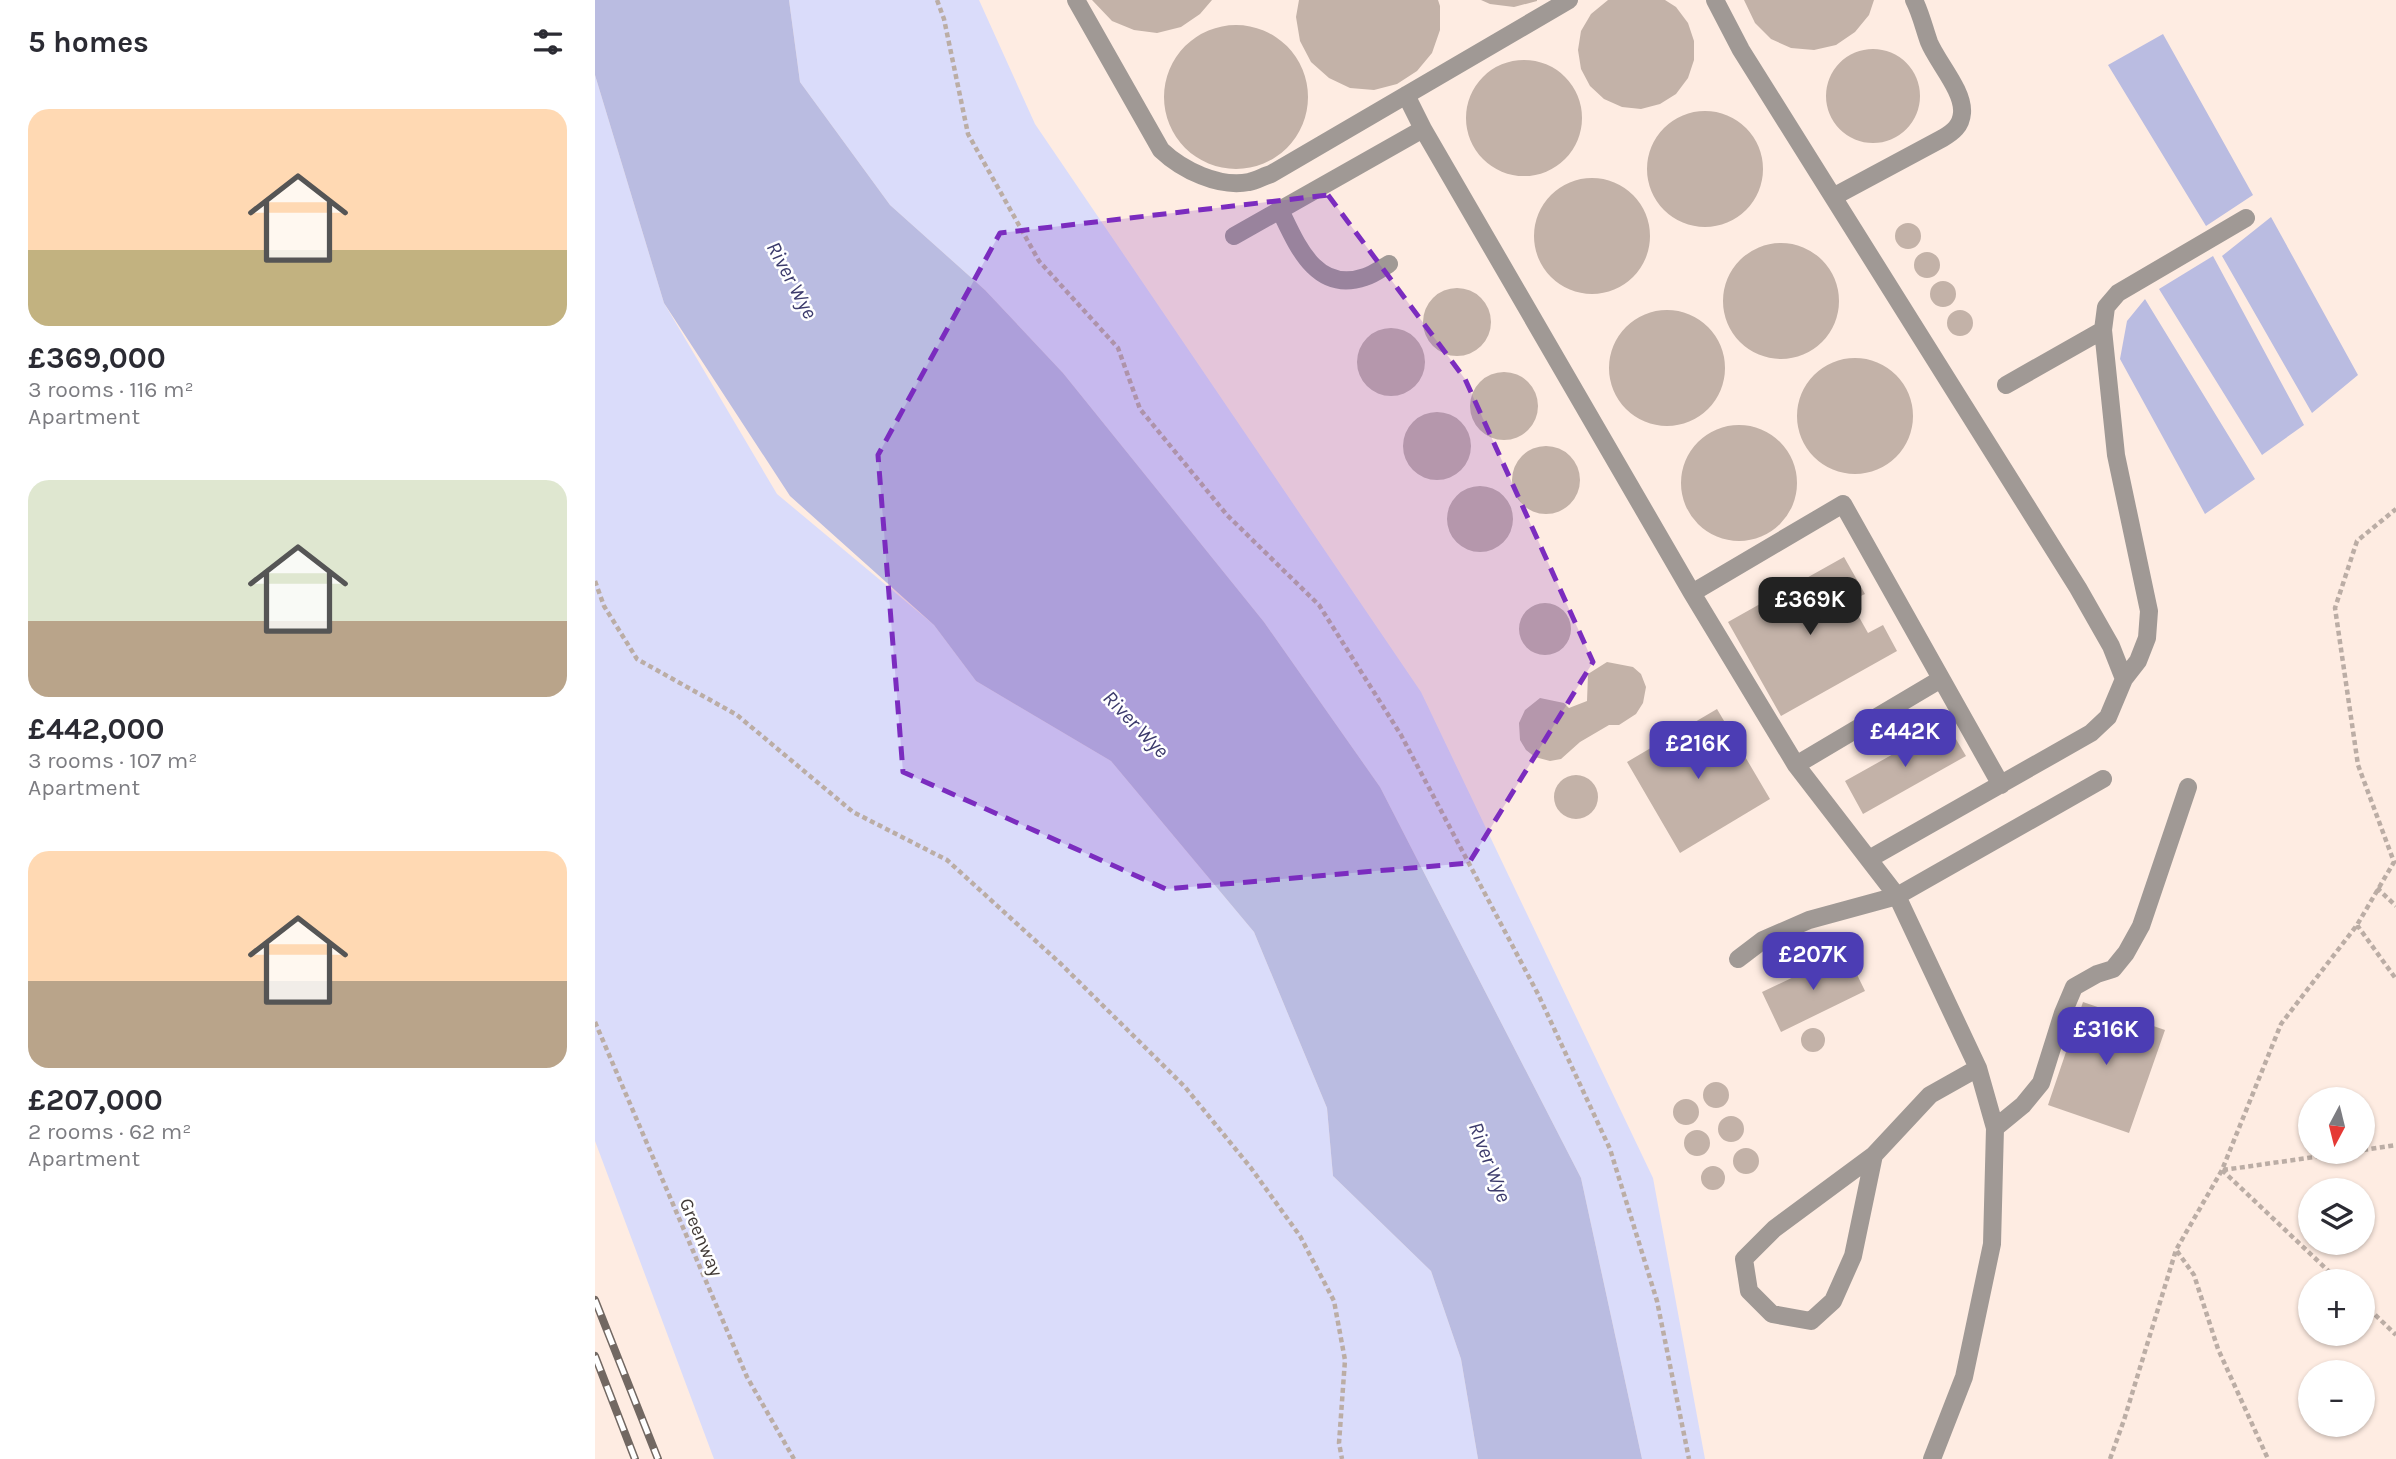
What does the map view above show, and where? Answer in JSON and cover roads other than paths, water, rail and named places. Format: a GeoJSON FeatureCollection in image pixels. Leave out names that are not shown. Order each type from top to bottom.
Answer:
{"type":"FeatureCollection","features":[{"type":"Feature","properties":{"kind":"lane"},"geometry":{"type":"LineString","coordinates":[[1076,0],[1161,150],[1175,164],[1232,182],[1249,182],[1271,174],[1569,0]]}},
{"type":"Feature","properties":{"kind":"lane"},"geometry":{"type":"LineString","coordinates":[[1715,0],[1741,50],[2078,588],[2111,646],[2124,679]]}},
{"type":"Feature","properties":{"kind":"lane"},"geometry":{"type":"LineString","coordinates":[[1833,197],[1943,138],[1955,130],[1959,123],[1962,113],[1960,100],[1930,44],[1914,0]]}},
{"type":"Feature","properties":{"kind":"lane"},"geometry":{"type":"LineString","coordinates":[[1406,94],[1423,130],[1692,593],[1796,765],[1897,896],[1978,1068],[1995,1128],[1992,1244],[1964,1377],[1931,1459]]}},
{"type":"Feature","properties":{"kind":"lane"},"geometry":{"type":"LineString","coordinates":[[1234,236],[1423,130]]}},
{"type":"Feature","properties":{"kind":"lane"},"geometry":{"type":"LineString","coordinates":[[1280,210],[1297,244],[1314,269],[1336,280],[1365,278],[1389,264]]}},
{"type":"Feature","properties":{"kind":"lane"},"geometry":{"type":"LineString","coordinates":[[1869,859],[2091,733],[2108,717],[2124,679],[2138,661],[2147,638],[2149,611],[2116,455],[2103,330],[2105,307],[2118,293],[2246,218]]}},
{"type":"Feature","properties":{"kind":"lane"},"geometry":{"type":"LineString","coordinates":[[2006,385],[2103,330]]}},
{"type":"Feature","properties":{"kind":"lane"},"geometry":{"type":"LineString","coordinates":[[1692,593],[1843,505],[2001,785]]}},
{"type":"Feature","properties":{"kind":"lane"},"geometry":{"type":"LineString","coordinates":[[1796,765],[1941,679]]}},
{"type":"Feature","properties":{"kind":"lane"},"geometry":{"type":"LineString","coordinates":[[1738,959],[1763,940],[1809,920],[1897,896],[2103,779]]}},
{"type":"Feature","properties":{"kind":"lane"},"geometry":{"type":"LineString","coordinates":[[1995,1128],[2023,1105],[2041,1083],[2074,987],[2097,974],[2113,969],[2126,953],[2141,926],[2187,786]]}},
{"type":"Feature","properties":{"kind":"lane"},"geometry":{"type":"LineString","coordinates":[[1874,1155],[1853,1256],[1833,1301],[1811,1321],[1772,1314],[1749,1291],[1744,1259],[1774,1229],[1874,1155],[1930,1095],[1978,1068]]}},
{"type":"Feature","properties":{"kind":"water","name":"River Wye"},"geometry":{"type":"Polygon","coordinates":[[[595,0],[789,0],[800,82],[890,205],[985,290],[1063,373],[1264,622],[1380,787],[1581,1178],[1642,1459],[1478,1459],[1461,1359],[1431,1271],[1333,1176],[1327,1108],[1254,932],[1111,761],[976,681],[934,625],[790,496],[664,303],[595,75],[595,0]]]}},
{"type":"Feature","properties":{"kind":"water"},"geometry":{"type":"Polygon","coordinates":[[[2163,34],[2253,195],[2206,226],[2108,65],[2163,34]]]}},
{"type":"Feature","properties":{"kind":"water"},"geometry":{"type":"Polygon","coordinates":[[[2271,217],[2358,375],[2312,413],[2222,256],[2271,217]]]}},
{"type":"Feature","properties":{"kind":"water"},"geometry":{"type":"Polygon","coordinates":[[[2213,256],[2304,425],[2262,455],[2159,289],[2213,256]]]}},
{"type":"Feature","properties":{"kind":"water"},"geometry":{"type":"Polygon","coordinates":[[[2145,299],[2255,479],[2205,514],[2120,359],[2127,321],[2145,299]]]}},
{"type":"Feature","properties":{"kind":"railway"},"geometry":{"type":"LineString","coordinates":[[595,1300],[658,1459]]}},
{"type":"Feature","properties":{"kind":"railway"},"geometry":{"type":"LineString","coordinates":[[595,1356],[635,1459]]}}]}
